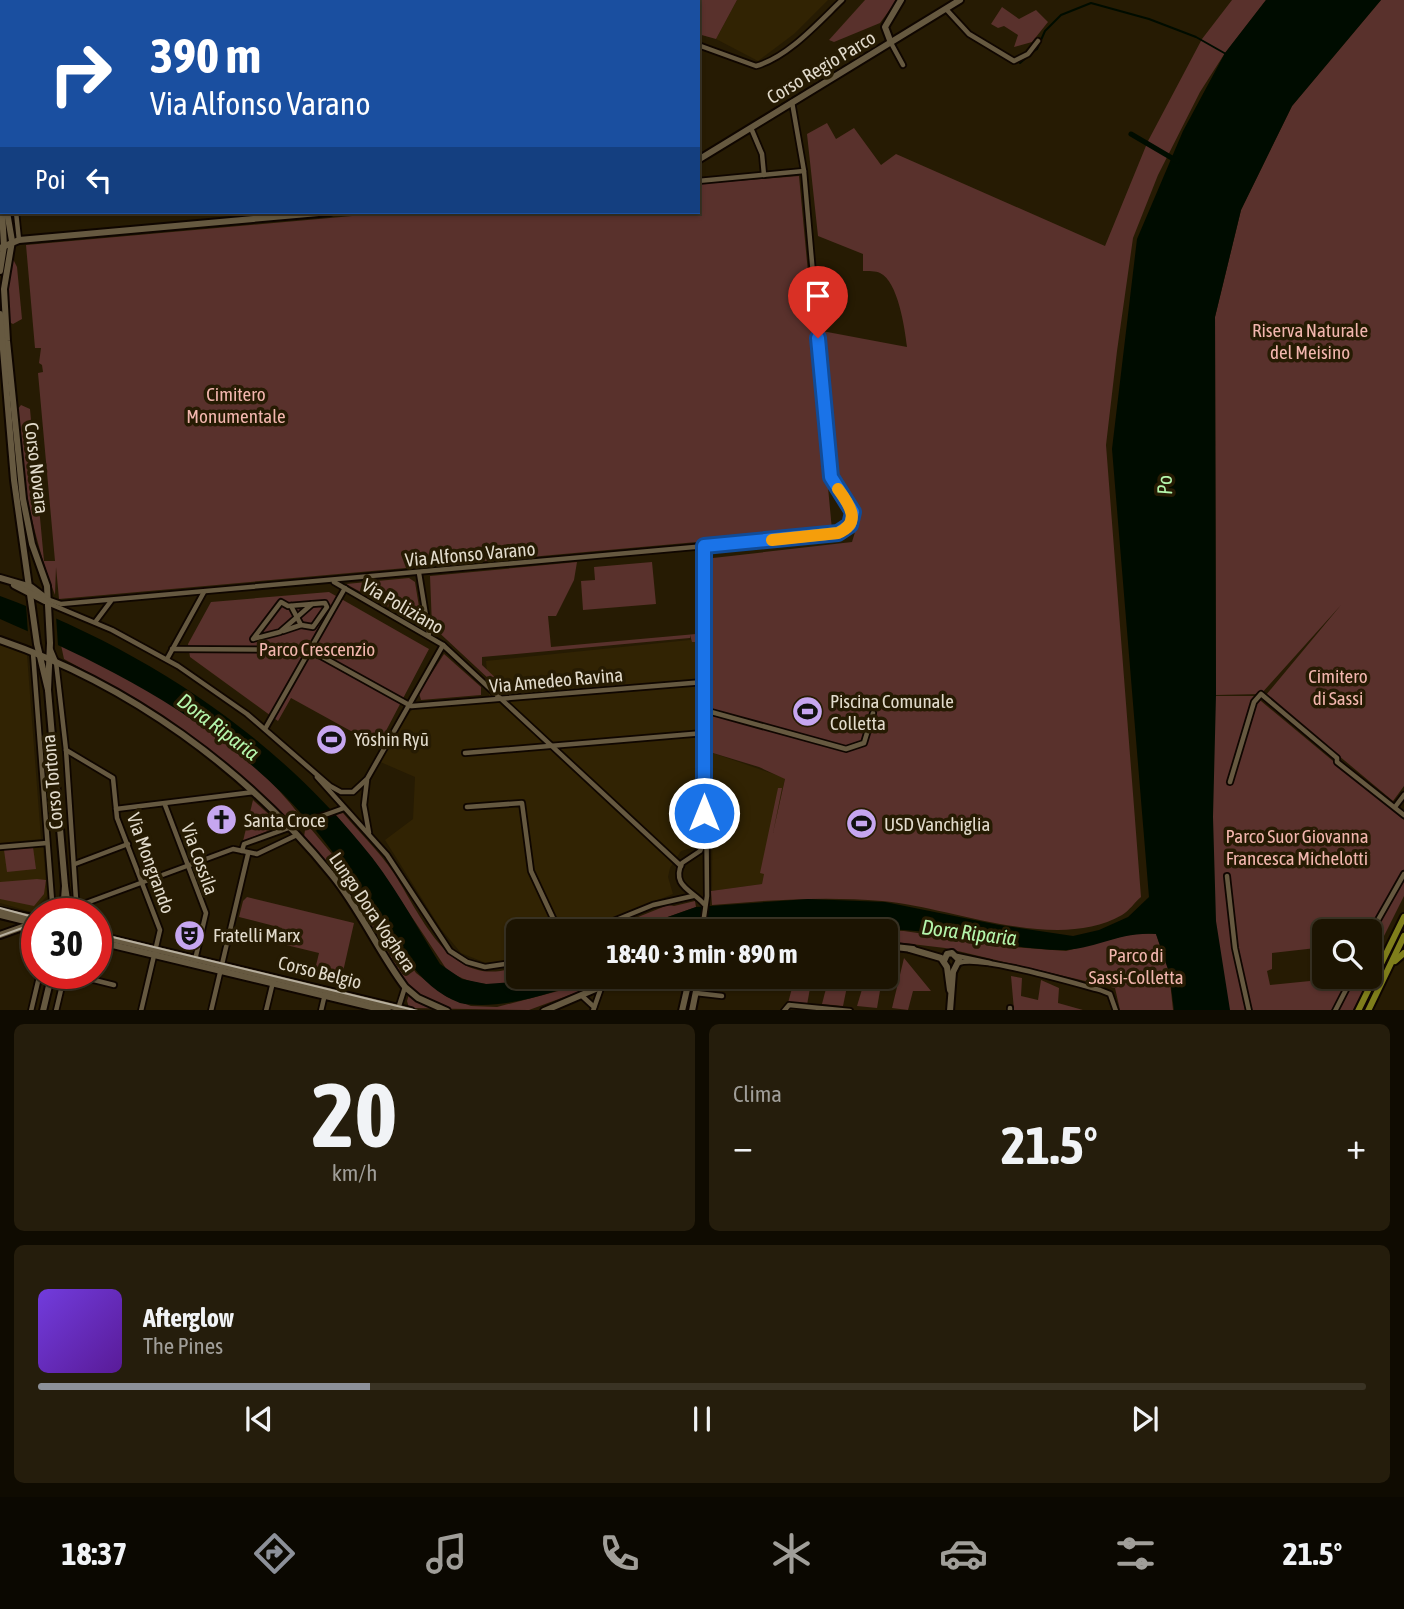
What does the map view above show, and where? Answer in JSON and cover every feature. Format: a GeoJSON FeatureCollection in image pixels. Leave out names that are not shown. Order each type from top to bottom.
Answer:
{"type":"FeatureCollection","features":[{"type":"Feature","properties":{"kind":"main road"},"geometry":{"type":"LineString","coordinates":[[1368,1010],[1404,933],[1403,919]]}},
{"type":"Feature","properties":{"kind":"main road"},"geometry":{"type":"LineString","coordinates":[[1358,1010],[1403,919]]}},
{"type":"Feature","properties":{"kind":"main road"},"geometry":{"type":"LineString","coordinates":[[1395,935],[1404,933]]}},
{"type":"Feature","properties":{"kind":"main road"},"geometry":{"type":"LineString","coordinates":[[1389,967],[1404,953]]}},
{"type":"Feature","properties":{"kind":"street"},"geometry":{"type":"LineString","coordinates":[[700,47],[755,66],[764,63],[799,39],[842,0]]}},
{"type":"Feature","properties":{"kind":"street"},"geometry":{"type":"LineString","coordinates":[[901,0],[885,27],[903,65]]}},
{"type":"Feature","properties":{"kind":"street","name":"Corso Regio Parco"},"geometry":{"type":"LineString","coordinates":[[700,159],[960,0]]}},
{"type":"Feature","properties":{"kind":"street"},"geometry":{"type":"LineString","coordinates":[[946,9],[969,34],[1014,61],[1028,54],[1038,41]]}},
{"type":"Feature","properties":{"kind":"street"},"geometry":{"type":"LineString","coordinates":[[700,181],[804,171],[792,102]]}},
{"type":"Feature","properties":{"kind":"street"},"geometry":{"type":"LineString","coordinates":[[751,128],[762,154],[764,175]]}},
{"type":"Feature","properties":{"kind":"street","name":"Via Alfonso Varano"},"geometry":{"type":"LineString","coordinates":[[47,600],[57,604],[331,581],[827,535],[847,529],[853,516],[852,508],[832,480],[830,468],[804,171]]}},
{"type":"Feature","properties":{"kind":"street","name":"Corso Novara"},"geometry":{"type":"LineString","coordinates":[[0,271],[5,214]]}},
{"type":"Feature","properties":{"kind":"street","name":"Corso Novara"},"geometry":{"type":"LineString","coordinates":[[6,214],[15,241]]}},
{"type":"Feature","properties":{"kind":"street","name":"Corso Novara"},"geometry":{"type":"LineString","coordinates":[[3,342],[4,289],[15,241],[16,214]]}},
{"type":"Feature","properties":{"kind":"street"},"geometry":{"type":"LineString","coordinates":[[2,247],[15,241],[308,214]]}},
{"type":"Feature","properties":{"kind":"street"},"geometry":{"type":"LineString","coordinates":[[1,237],[15,241]]}},
{"type":"Feature","properties":{"kind":"street","name":"Corso Novara"},"geometry":{"type":"LineString","coordinates":[[0,314],[14,480],[31,590]]}},
{"type":"Feature","properties":{"kind":"street","name":"Corso Novara"},"geometry":{"type":"LineString","coordinates":[[6,389],[23,499],[32,544],[47,586],[47,600]]}},
{"type":"Feature","properties":{"kind":"street"},"geometry":{"type":"LineString","coordinates":[[703,919],[700,899],[707,890],[704,838],[704,546]]}},
{"type":"Feature","properties":{"kind":"street"},"geometry":{"type":"LineString","coordinates":[[419,573],[429,635]]}},
{"type":"Feature","properties":{"kind":"street"},"geometry":{"type":"LineString","coordinates":[[0,578],[31,590],[167,659],[265,729],[335,791],[351,793],[364,803]]}},
{"type":"Feature","properties":{"kind":"street","name":"Via Poliziano"},"geometry":{"type":"LineString","coordinates":[[331,581],[443,645],[681,866]]}},
{"type":"Feature","properties":{"kind":"street"},"geometry":{"type":"LineString","coordinates":[[265,729],[345,588]]}},
{"type":"Feature","properties":{"kind":"street","name":"Corso Tortona"},"geometry":{"type":"LineString","coordinates":[[31,590],[37,637],[52,898]]}},
{"type":"Feature","properties":{"kind":"street"},"geometry":{"type":"LineString","coordinates":[[167,659],[204,592]]}},
{"type":"Feature","properties":{"kind":"street"},"geometry":{"type":"LineString","coordinates":[[103,614],[101,605],[91,601],[82,611],[89,619],[98,621],[103,614],[108,603],[115,599]]}},
{"type":"Feature","properties":{"kind":"street"},"geometry":{"type":"LineString","coordinates":[[47,600],[50,646]]}},
{"type":"Feature","properties":{"kind":"street"},"geometry":{"type":"LineString","coordinates":[[280,603],[291,606],[327,605],[313,627],[301,625],[257,639],[252,638],[280,603]]}},
{"type":"Feature","properties":{"kind":"street"},"geometry":{"type":"LineString","coordinates":[[280,632],[312,604]]}},
{"type":"Feature","properties":{"kind":"street"},"geometry":{"type":"LineString","coordinates":[[291,606],[301,625]]}},
{"type":"Feature","properties":{"kind":"street","name":"Lungo Dora Voghera"},"geometry":{"type":"LineString","coordinates":[[0,640],[48,658],[159,719],[254,792],[298,835],[344,891],[405,986],[418,998],[447,1010]]}},
{"type":"Feature","properties":{"kind":"street"},"geometry":{"type":"LineString","coordinates":[[346,809],[343,800],[368,779],[443,645]]}},
{"type":"Feature","properties":{"kind":"street","name":"Corso Tortona"},"geometry":{"type":"LineString","coordinates":[[50,646],[48,691],[67,898]]}},
{"type":"Feature","properties":{"kind":"street","name":"Corso Tortona"},"geometry":{"type":"LineString","coordinates":[[50,646],[56,662],[66,750],[77,898]]}},
{"type":"Feature","properties":{"kind":"street"},"geometry":{"type":"LineString","coordinates":[[172,649],[310,650],[411,706]]}},
{"type":"Feature","properties":{"kind":"street","name":"Corso Tortona"},"geometry":{"type":"LineString","coordinates":[[37,653],[48,691]]}},
{"type":"Feature","properties":{"kind":"street","name":"Via Amedeo Ravina"},"geometry":{"type":"LineString","coordinates":[[411,706],[704,682]]}},
{"type":"Feature","properties":{"kind":"street"},"geometry":{"type":"LineString","coordinates":[[1230,782],[1254,702],[1261,694],[1369,789],[1404,815]]}},
{"type":"Feature","properties":{"kind":"street"},"geometry":{"type":"LineString","coordinates":[[704,710],[838,748],[862,746],[873,713]]}},
{"type":"Feature","properties":{"kind":"street"},"geometry":{"type":"LineString","coordinates":[[465,753],[704,733]]}},
{"type":"Feature","properties":{"kind":"street","name":"Via Mongrando"},"geometry":{"type":"LineString","coordinates":[[66,750],[113,778],[116,808],[160,930],[141,1010]]}},
{"type":"Feature","properties":{"kind":"street"},"geometry":{"type":"LineString","coordinates":[[316,776],[371,836],[400,874],[440,940],[455,955],[485,967],[506,964]]}},
{"type":"Feature","properties":{"kind":"street"},"geometry":{"type":"LineString","coordinates":[[368,779],[364,820],[371,836]]}},
{"type":"Feature","properties":{"kind":"street"},"geometry":{"type":"LineString","coordinates":[[116,808],[254,792]]}},
{"type":"Feature","properties":{"kind":"street"},"geometry":{"type":"LineString","coordinates":[[1395,807],[1404,795]]}},
{"type":"Feature","properties":{"kind":"street"},"geometry":{"type":"LineString","coordinates":[[211,1010],[249,849],[257,840],[337,810],[346,809],[356,813],[364,803]]}},
{"type":"Feature","properties":{"kind":"street"},"geometry":{"type":"LineString","coordinates":[[467,807],[523,803],[531,871],[553,919]]}},
{"type":"Feature","properties":{"kind":"street","name":"Via Cossila"},"geometry":{"type":"LineString","coordinates":[[165,804],[206,913],[194,961]]}},
{"type":"Feature","properties":{"kind":"street"},"geometry":{"type":"LineString","coordinates":[[242,851],[243,845],[257,854],[298,835]]}},
{"type":"Feature","properties":{"kind":"street"},"geometry":{"type":"LineString","coordinates":[[700,899],[683,888],[678,877],[681,866],[702,848],[704,838]]}},
{"type":"Feature","properties":{"kind":"street"},"geometry":{"type":"LineString","coordinates":[[0,847],[47,842]]}},
{"type":"Feature","properties":{"kind":"street"},"geometry":{"type":"LineString","coordinates":[[75,864],[128,844]]}},
{"type":"Feature","properties":{"kind":"street"},"geometry":{"type":"LineString","coordinates":[[100,898],[233,849],[249,849]]}},
{"type":"Feature","properties":{"kind":"street"},"geometry":{"type":"LineString","coordinates":[[696,853],[707,861]]}},
{"type":"Feature","properties":{"kind":"street"},"geometry":{"type":"LineString","coordinates":[[1378,919],[1404,874]]}},
{"type":"Feature","properties":{"kind":"street"},"geometry":{"type":"LineString","coordinates":[[1227,876],[1235,948],[1249,1010]]}},
{"type":"Feature","properties":{"kind":"street","name":"Corso Tortona"},"geometry":{"type":"LineString","coordinates":[[64,898],[65,886]]}},
{"type":"Feature","properties":{"kind":"street"},"geometry":{"type":"LineString","coordinates":[[672,899],[683,888]]}},
{"type":"Feature","properties":{"kind":"street"},"geometry":{"type":"LineString","coordinates":[[700,899],[707,890]]}},
{"type":"Feature","properties":{"kind":"street"},"geometry":{"type":"LineString","coordinates":[[620,919],[672,899],[700,899]]}},
{"type":"Feature","properties":{"kind":"street"},"geometry":{"type":"LineString","coordinates":[[0,913],[21,916]]}},
{"type":"Feature","properties":{"kind":"street"},"geometry":{"type":"LineString","coordinates":[[0,913],[21,916]]}},
{"type":"Feature","properties":{"kind":"street"},"geometry":{"type":"LineString","coordinates":[[0,935],[21,926]]}},
{"type":"Feature","properties":{"kind":"street","name":"Corso Belgio"},"geometry":{"type":"LineString","coordinates":[[112,939],[155,952]]}},
{"type":"Feature","properties":{"kind":"street","name":"Corso Belgio"},"geometry":{"type":"LineString","coordinates":[[112,943],[411,1010]]}},
{"type":"Feature","properties":{"kind":"street"},"geometry":{"type":"LineString","coordinates":[[898,948],[937,955],[945,964],[950,992]]}},
{"type":"Feature","properties":{"kind":"street"},"geometry":{"type":"LineString","coordinates":[[910,949],[955,960],[991,964],[1100,990],[1110,994],[1116,1010]]}},
{"type":"Feature","properties":{"kind":"street"},"geometry":{"type":"LineString","coordinates":[[945,964],[955,960]]}},
{"type":"Feature","properties":{"kind":"street"},"geometry":{"type":"LineString","coordinates":[[945,964],[955,960]]}},
{"type":"Feature","properties":{"kind":"street"},"geometry":{"type":"LineString","coordinates":[[950,1010],[955,960]]}},
{"type":"Feature","properties":{"kind":"street"},"geometry":{"type":"LineString","coordinates":[[266,1010],[273,980]]}},
{"type":"Feature","properties":{"kind":"street"},"geometry":{"type":"LineString","coordinates":[[398,1009],[405,986]]}},
{"type":"Feature","properties":{"kind":"street"},"geometry":{"type":"LineString","coordinates":[[31,1010],[36,989]]}},
{"type":"Feature","properties":{"kind":"street"},"geometry":{"type":"LineString","coordinates":[[43,1010],[48,989]]}},
{"type":"Feature","properties":{"kind":"street"},"geometry":{"type":"LineString","coordinates":[[56,1010],[62,989]]}},
{"type":"Feature","properties":{"kind":"street"},"geometry":{"type":"LineString","coordinates":[[544,1010],[598,989]]}},
{"type":"Feature","properties":{"kind":"street"},"geometry":{"type":"LineString","coordinates":[[581,995],[593,1009],[601,989]]}},
{"type":"Feature","properties":{"kind":"street"},"geometry":{"type":"LineString","coordinates":[[682,1010],[688,989]]}},
{"type":"Feature","properties":{"kind":"street"},"geometry":{"type":"LineString","coordinates":[[692,1010],[697,989]]}},
{"type":"Feature","properties":{"kind":"street"},"geometry":{"type":"LineString","coordinates":[[1335,1010],[1346,989]]}},
{"type":"Feature","properties":{"kind":"street"},"geometry":{"type":"LineString","coordinates":[[321,1010],[326,993]]}},
{"type":"Feature","properties":{"kind":"street","name":"Corso Belgio"},"geometry":{"type":"LineString","coordinates":[[326,993],[388,1010]]}},
{"type":"Feature","properties":{"kind":"street"},"geometry":{"type":"LineString","coordinates":[[696,993],[722,996]]}},
{"type":"Feature","properties":{"kind":"street"},"geometry":{"type":"LineString","coordinates":[[784,1010],[789,1005],[795,1009],[850,1010]]}},
{"type":"Feature","properties":{"kind":"shaded area"},"geometry":{"type":"Polygon","coordinates":[[[737,0],[828,0],[794,34],[758,61],[716,39],[737,0]]]}},
{"type":"Feature","properties":{"kind":"shaded area"},"geometry":{"type":"Polygon","coordinates":[[[699,639],[699,846],[681,851],[670,868],[668,877],[673,894],[610,919],[506,919],[506,962],[486,963],[461,953],[441,929],[385,840],[413,819],[415,777],[378,761],[416,703],[489,696],[486,661],[699,639]]]}},
{"type":"Feature","properties":{"kind":"shaded area"},"geometry":{"type":"Polygon","coordinates":[[[0,645],[27,655],[41,839],[0,843],[0,645]]]}},
{"type":"Feature","properties":{"kind":"shaded area"},"geometry":{"type":"Polygon","coordinates":[[[713,753],[785,778],[762,884],[712,891],[713,753]]]}},
{"type":"Feature","properties":{"kind":"shaded area"},"geometry":{"type":"Polygon","coordinates":[[[43,846],[45,898],[21,898],[21,909],[0,903],[0,851],[43,846]]]}},
{"type":"Feature","properties":{"kind":"green space"},"geometry":{"type":"Polygon","coordinates":[[[700,0],[737,0],[716,39],[700,35],[700,0]]]}},
{"type":"Feature","properties":{"kind":"green space"},"geometry":{"type":"Polygon","coordinates":[[[865,0],[897,0],[880,23],[834,42],[829,40],[865,0]]]}},
{"type":"Feature","properties":{"kind":"green space"},"geometry":{"type":"Polygon","coordinates":[[[1232,0],[1266,0],[1225,53],[1200,92],[1158,175],[1133,238],[1106,445],[1141,897],[1122,915],[1096,926],[1066,930],[1004,925],[882,901],[818,899],[712,905],[711,891],[762,884],[764,874],[760,873],[778,788],[782,788],[773,833],[785,779],[759,767],[713,753],[713,558],[852,542],[858,522],[858,507],[835,470],[822,331],[907,347],[900,306],[892,285],[878,272],[863,271],[863,254],[818,236],[807,134],[827,123],[836,139],[854,128],[881,165],[896,154],[1105,246],[1148,141],[1202,39],[1232,0]]]}},
{"type":"Feature","properties":{"kind":"green space","name":"Riserva Naturale del Meisino"},"geometry":{"type":"Polygon","coordinates":[[[1381,0],[1404,0],[1404,786],[1393,801],[1266,695],[1341,605],[1261,694],[1216,695],[1215,317],[1241,210],[1292,106],[1381,0]]]}},
{"type":"Feature","properties":{"kind":"green space"},"geometry":{"type":"Polygon","coordinates":[[[1002,7],[1019,19],[1036,10],[1048,22],[1032,42],[1014,47],[1018,35],[1004,26],[998,28],[991,24],[1002,7]]]}},
{"type":"Feature","properties":{"kind":"green space","name":"Cimitero Monumentale"},"geometry":{"type":"Polygon","coordinates":[[[799,176],[832,530],[59,599],[56,567],[55,595],[47,572],[34,527],[25,481],[17,410],[21,405],[30,409],[44,561],[55,561],[38,373],[43,372],[39,363],[41,348],[35,348],[26,245],[375,214],[700,214],[700,184],[799,176]]]}},
{"type":"Feature","properties":{"kind":"green space"},"geometry":{"type":"Polygon","coordinates":[[[12,257],[17,267],[22,319],[13,324],[9,322],[6,296],[12,257]]]}},
{"type":"Feature","properties":{"kind":"green space"},"geometry":{"type":"Polygon","coordinates":[[[577,562],[574,580],[556,616],[548,616],[551,647],[696,634],[696,642],[692,642],[690,635],[690,638],[482,657],[482,665],[504,686],[510,685],[510,694],[505,694],[432,626],[430,576],[577,562]]]}},
{"type":"Feature","properties":{"kind":"green space"},"geometry":{"type":"Polygon","coordinates":[[[652,562],[656,604],[583,610],[581,581],[595,580],[594,567],[652,562]]]}},
{"type":"Feature","properties":{"kind":"green space"},"geometry":{"type":"Polygon","coordinates":[[[409,578],[415,582],[422,625],[346,584],[409,578]]]}},
{"type":"Feature","properties":{"kind":"green space","name":"Parco Crescenzio"},"geometry":{"type":"Polygon","coordinates":[[[329,592],[429,649],[378,746],[291,698],[278,721],[190,657],[188,644],[211,602],[329,592]]]}},
{"type":"Feature","properties":{"kind":"green space"},"geometry":{"type":"Polygon","coordinates":[[[61,645],[127,678],[192,717],[251,763],[301,817],[289,821],[236,773],[182,732],[64,659],[61,645]]]}},
{"type":"Feature","properties":{"kind":"green space"},"geometry":{"type":"Polygon","coordinates":[[[444,654],[481,687],[481,695],[421,700],[419,693],[444,654]]]}},
{"type":"Feature","properties":{"kind":"green space","name":"Parco Suor Giovanna Francesca Michelotti"},"geometry":{"type":"Polygon","coordinates":[[[1210,696],[1255,696],[1404,820],[1404,896],[1384,936],[1382,919],[1312,919],[1312,948],[1272,953],[1272,969],[1267,971],[1270,985],[1310,981],[1312,964],[1312,989],[1364,989],[1353,1010],[1223,1010],[1211,937],[1210,696]]]}},
{"type":"Feature","properties":{"kind":"green space"},"geometry":{"type":"Polygon","coordinates":[[[253,800],[274,819],[277,827],[243,841],[253,800]]]}},
{"type":"Feature","properties":{"kind":"green space"},"geometry":{"type":"Polygon","coordinates":[[[343,813],[376,849],[441,946],[457,960],[474,969],[495,972],[506,969],[506,983],[476,983],[447,970],[378,866],[336,815],[343,813]]]}},
{"type":"Feature","properties":{"kind":"green space"},"geometry":{"type":"Polygon","coordinates":[[[306,823],[352,878],[416,973],[447,997],[471,1006],[497,1007],[566,989],[586,989],[529,1010],[409,1008],[407,1001],[410,991],[331,870],[304,837],[306,823]]]}},
{"type":"Feature","properties":{"kind":"green space"},"geometry":{"type":"Polygon","coordinates":[[[33,847],[36,869],[7,872],[4,850],[33,847]]]}},
{"type":"Feature","properties":{"kind":"green space"},"geometry":{"type":"Polygon","coordinates":[[[46,880],[41,898],[21,898],[21,903],[0,899],[0,882],[46,880]]]}},
{"type":"Feature","properties":{"kind":"green space"},"geometry":{"type":"Polygon","coordinates":[[[247,897],[354,923],[340,985],[313,978],[319,953],[278,943],[282,928],[239,917],[243,901],[247,897]]]}},
{"type":"Feature","properties":{"kind":"green space"},"geometry":{"type":"Polygon","coordinates":[[[695,901],[696,907],[662,919],[633,919],[668,905],[695,901]]]}},
{"type":"Feature","properties":{"kind":"green space","name":"Parco di Sassi-Colletta"},"geometry":{"type":"Polygon","coordinates":[[[898,931],[1013,947],[1066,951],[1135,933],[1156,934],[1169,972],[1173,1010],[1120,1010],[1115,988],[945,948],[898,942],[898,931]]]}},
{"type":"Feature","properties":{"kind":"green space"},"geometry":{"type":"Polygon","coordinates":[[[904,958],[931,991],[913,991],[908,1010],[892,1008],[904,958]]]}},
{"type":"Feature","properties":{"kind":"green space"},"geometry":{"type":"Polygon","coordinates":[[[1011,976],[1022,978],[1021,996],[1038,1000],[1041,980],[1059,988],[1058,1003],[1083,1010],[1014,1010],[1011,976]]]}},
{"type":"Feature","properties":{"kind":"green space"},"geometry":{"type":"Polygon","coordinates":[[[792,989],[810,989],[807,1005],[788,1003],[792,989]]]}},
{"type":"Feature","properties":{"kind":"green space"},"geometry":{"type":"Polygon","coordinates":[[[826,989],[847,989],[843,1006],[822,1004],[826,989]]]}},
{"type":"Feature","properties":{"kind":"green space"},"geometry":{"type":"Polygon","coordinates":[[[862,989],[880,989],[877,1008],[857,1006],[862,989]]]}},
{"type":"Feature","properties":{"kind":"water"},"geometry":{"type":"Polygon","coordinates":[[[1266,0],[1381,0],[1292,106],[1241,210],[1215,317],[1216,695],[1213,817],[1216,921],[1230,1010],[1174,1010],[1169,972],[1156,934],[1130,935],[1062,950],[898,930],[898,919],[662,919],[696,907],[808,899],[885,902],[999,925],[1073,936],[1099,930],[1128,917],[1149,897],[1112,449],[1137,239],[1183,131],[1225,53],[1266,0]]]}},
{"type":"Feature","properties":{"kind":"water","name":"Dora Riparia"},"geometry":{"type":"Polygon","coordinates":[[[0,596],[52,617],[102,640],[150,667],[242,728],[324,802],[361,844],[393,887],[440,964],[462,979],[486,984],[506,983],[506,989],[562,989],[510,1003],[476,1005],[460,1003],[431,986],[409,962],[352,878],[307,820],[251,765],[218,738],[150,693],[78,654],[0,619],[0,596]]]}},
{"type":"Feature","properties":{"kind":"pier"},"geometry":{"type":"Polygon","coordinates":[[[26,604],[56,615],[58,646],[28,634],[26,604]]]}},
{"type":"Feature","properties":{"kind":"waterway"},"geometry":{"type":"LineString","coordinates":[[1031,53],[1037,49],[1045,31],[1061,15],[1091,3],[1149,19],[1196,37],[1226,54]]}},
{"type":"Feature","properties":{"kind":"waterway"},"geometry":{"type":"LineString","coordinates":[[1020,63],[1027,57]]}},
{"type":"Feature","properties":{"kind":"waterway"},"geometry":{"type":"LineString","coordinates":[[1131,134],[1177,161]]}},
{"type":"Feature","properties":{"kind":"tram line"},"geometry":{"type":"LineString","coordinates":[[0,908],[21,914]]}},
{"type":"Feature","properties":{"kind":"tram line"},"geometry":{"type":"LineString","coordinates":[[0,936],[21,928]]}},
{"type":"Feature","properties":{"kind":"tram line"},"geometry":{"type":"LineString","coordinates":[[112,937],[414,1010]]}},
{"type":"Feature","properties":{"kind":"slow traffic"},"geometry":{"type":"LineString","coordinates":[[772,540],[838,533],[847,529],[853,512],[838,489]]}},
{"type":"Feature","properties":{"kind":"place","name":"Piscina Comunale Colletta"},"geometry":{"type":"Point","coordinates":[807,712]}},
{"type":"Feature","properties":{"kind":"place","name":"Yōshin Ryū"},"geometry":{"type":"Point","coordinates":[331,739]}},
{"type":"Feature","properties":{"kind":"place","name":"Santa Croce"},"geometry":{"type":"Point","coordinates":[221,820]}},
{"type":"Feature","properties":{"kind":"place","name":"USD Vanchiglia"},"geometry":{"type":"Point","coordinates":[861,824]}},
{"type":"Feature","properties":{"kind":"place","name":"Fratelli Marx"},"geometry":{"type":"Point","coordinates":[190,935]}},
{"type":"Feature","properties":{"kind":"route"},"geometry":{"type":"LineString","coordinates":[[704,813],[704,546],[838,533],[847,529],[852,521],[852,508],[831,477],[818,338]]}},
{"type":"Feature","properties":{"kind":"water label","name":"Po"},"geometry":{"type":"Point","coordinates":[1165,485]}},
{"type":"Feature","properties":{"kind":"park label","name":"Cimitero di Sassi"},"geometry":{"type":"Point","coordinates":[1338,687]}}]}
